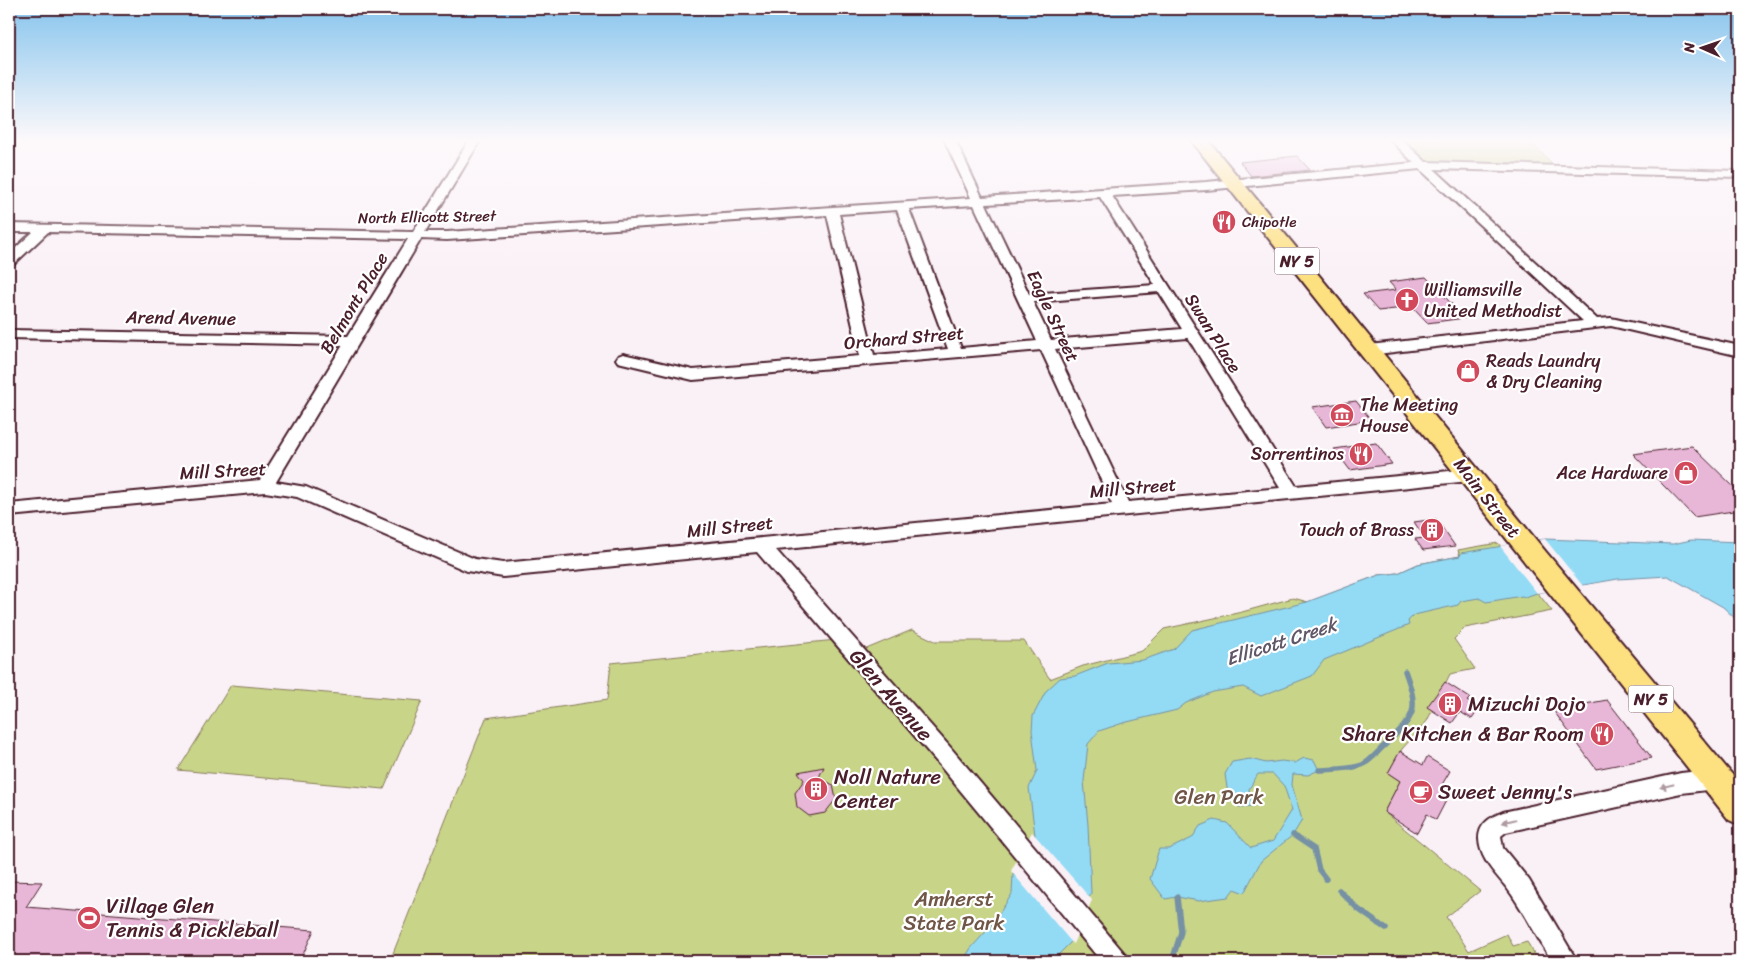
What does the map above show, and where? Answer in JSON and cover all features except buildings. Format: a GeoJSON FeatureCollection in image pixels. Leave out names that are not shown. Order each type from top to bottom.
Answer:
{"type":"FeatureCollection","features":[{"type":"Feature","properties":{"kind":"main road","name":"Main Street"},"geometry":{"type":"LineString","coordinates":[[1235,184],[1523,543],[1740,809]]}},
{"type":"Feature","properties":{"kind":"street","name":"Belmont Place"},"geometry":{"type":"LineString","coordinates":[[265,486],[447,184]]}},
{"type":"Feature","properties":{"kind":"street","name":"Eagle Street"},"geometry":{"type":"LineString","coordinates":[[971,184],[1123,509]]}},
{"type":"Feature","properties":{"kind":"street","name":"North Ellicott Street"},"geometry":{"type":"LineString","coordinates":[[9,228],[447,236],[1231,184]]}},
{"type":"Feature","properties":{"kind":"street"},"geometry":{"type":"LineString","coordinates":[[1445,184],[1594,324]]}},
{"type":"Feature","properties":{"kind":"street","name":"Swan Place"},"geometry":{"type":"LineString","coordinates":[[1104,193],[1292,493]]}},
{"type":"Feature","properties":{"kind":"street"},"geometry":{"type":"LineString","coordinates":[[902,207],[956,352]]}},
{"type":"Feature","properties":{"kind":"street"},"geometry":{"type":"LineString","coordinates":[[832,212],[868,360]]}},
{"type":"Feature","properties":{"kind":"street"},"geometry":{"type":"LineString","coordinates":[[9,261],[44,228]]}},
{"type":"Feature","properties":{"kind":"street"},"geometry":{"type":"LineString","coordinates":[[1024,299],[1162,288]]}},
{"type":"Feature","properties":{"kind":"street"},"geometry":{"type":"LineString","coordinates":[[1369,350],[1611,322],[1740,351]]}},
{"type":"Feature","properties":{"kind":"street","name":"Orchard Street"},"geometry":{"type":"LineString","coordinates":[[623,359],[694,374],[1191,333]]}},
{"type":"Feature","properties":{"kind":"street","name":"Arend Avenue"},"geometry":{"type":"LineString","coordinates":[[9,334],[353,341]]}},
{"type":"Feature","properties":{"kind":"street","name":"Mill Street"},"geometry":{"type":"LineString","coordinates":[[9,510],[265,486],[300,491],[472,566],[504,570],[1470,475]]}},
{"type":"Feature","properties":{"kind":"street","name":"Glen Avenue"},"geometry":{"type":"LineString","coordinates":[[762,544],[943,754],[1116,961]]}},
{"type":"Feature","properties":{"kind":"street"},"geometry":{"type":"LineString","coordinates":[[1565,961],[1512,876],[1500,864],[1490,844],[1490,832],[1494,827],[1503,822],[1681,783],[1716,779]]}},
{"type":"Feature","properties":{"kind":"green space","name":"Glen Park"},"geometry":{"type":"Polygon","coordinates":[[[1498,543],[1552,611],[1465,628],[1454,639],[1475,669],[1450,674],[1427,721],[1402,749],[1388,773],[1400,781],[1384,812],[1480,891],[1446,917],[1469,951],[1507,934],[1513,946],[1527,942],[1539,961],[390,961],[486,718],[607,700],[611,663],[836,640],[852,655],[912,630],[935,641],[1024,641],[1050,679],[1083,666],[1142,651],[1164,629],[1242,612],[1293,598],[1308,602],[1379,575],[1398,573],[1418,564],[1460,556],[1458,550],[1498,543]]]}},
{"type":"Feature","properties":{"kind":"green space"},"geometry":{"type":"Polygon","coordinates":[[[231,685],[422,701],[384,789],[178,770],[231,685]]]}},
{"type":"Feature","properties":{"kind":"water","name":"Ellicott Creek"},"geometry":{"type":"Polygon","coordinates":[[[1545,539],[1673,544],[1691,540],[1740,542],[1740,623],[1723,607],[1668,576],[1618,579],[1537,593],[1525,597],[1486,602],[1479,598],[1461,601],[1458,605],[1414,615],[1408,621],[1409,625],[1324,660],[1312,676],[1261,696],[1243,687],[1213,692],[1186,703],[1177,710],[1099,731],[1088,744],[1084,781],[1091,893],[1073,940],[1052,961],[963,961],[971,948],[991,926],[1012,894],[1013,874],[1035,835],[1029,788],[1037,771],[1032,731],[1033,716],[1046,691],[1060,678],[1075,676],[1108,663],[1143,660],[1174,649],[1192,630],[1307,602],[1379,575],[1398,573],[1418,564],[1460,556],[1461,553],[1545,539]]]}},
{"type":"Feature","properties":{"kind":"water"},"geometry":{"type":"Polygon","coordinates":[[[1304,758],[1314,760],[1319,770],[1308,775],[1293,774],[1292,785],[1302,820],[1293,835],[1261,861],[1244,893],[1234,889],[1228,897],[1199,901],[1177,897],[1165,899],[1150,879],[1159,849],[1169,849],[1192,838],[1200,826],[1214,820],[1227,823],[1251,848],[1273,841],[1292,810],[1284,786],[1273,774],[1258,774],[1249,789],[1253,806],[1239,807],[1227,788],[1225,774],[1232,762],[1250,759],[1266,763],[1282,761],[1295,763],[1304,758]]]}},
{"type":"Feature","properties":{"kind":"pier"},"geometry":{"type":"Polygon","coordinates":[[[1545,539],[1583,586],[1537,593],[1500,546],[1545,539]]]}},
{"type":"Feature","properties":{"kind":"pier"},"geometry":{"type":"Polygon","coordinates":[[[1032,832],[1092,900],[1073,944],[1011,871],[1032,832]]]}},
{"type":"Feature","properties":{"kind":"waterway"},"geometry":{"type":"LineString","coordinates":[[1319,770],[1346,769],[1365,764],[1403,727],[1412,712],[1413,705],[1410,685],[1405,671]]}},
{"type":"Feature","properties":{"kind":"waterway"},"geometry":{"type":"LineString","coordinates":[[1293,835],[1314,849],[1319,870],[1326,879]]}},
{"type":"Feature","properties":{"kind":"waterway"},"geometry":{"type":"LineString","coordinates":[[1339,890],[1358,909],[1386,929]]}},
{"type":"Feature","properties":{"kind":"waterway"},"geometry":{"type":"LineString","coordinates":[[1172,961],[1181,932],[1177,897]]}},
{"type":"Feature","properties":{"kind":"place","name":"Chipotle"},"geometry":{"type":"Point","coordinates":[1224,222]}},
{"type":"Feature","properties":{"kind":"place","name":"Williamsville United Methodist"},"geometry":{"type":"Point","coordinates":[1407,300]}},
{"type":"Feature","properties":{"kind":"place","name":"Reads Laundry & Dry Cleaning"},"geometry":{"type":"Point","coordinates":[1468,371]}},
{"type":"Feature","properties":{"kind":"place","name":"The Meeting House"},"geometry":{"type":"Point","coordinates":[1342,415]}},
{"type":"Feature","properties":{"kind":"place","name":"Sorrentinos"},"geometry":{"type":"Point","coordinates":[1361,454]}},
{"type":"Feature","properties":{"kind":"place","name":"Ace Hardware"},"geometry":{"type":"Point","coordinates":[1686,473]}},
{"type":"Feature","properties":{"kind":"place","name":"Touch of Brass"},"geometry":{"type":"Point","coordinates":[1432,530]}},
{"type":"Feature","properties":{"kind":"place","name":"Mizuchi Dojo"},"geometry":{"type":"Point","coordinates":[1450,704]}},
{"type":"Feature","properties":{"kind":"place","name":"Share Kitchen & Bar Room"},"geometry":{"type":"Point","coordinates":[1602,734]}},
{"type":"Feature","properties":{"kind":"place","name":"Noll Nature Center"},"geometry":{"type":"Point","coordinates":[816,789]}},
{"type":"Feature","properties":{"kind":"place","name":"Sweet Jenny's"},"geometry":{"type":"Point","coordinates":[1421,792]}},
{"type":"Feature","properties":{"kind":"place","name":"Village Glen Tennis & Pickleball"},"geometry":{"type":"Point","coordinates":[89,918]}},
{"type":"Feature","properties":{"kind":"park label","name":"Amherst State Park"},"geometry":{"type":"Point","coordinates":[954,911]}}]}
